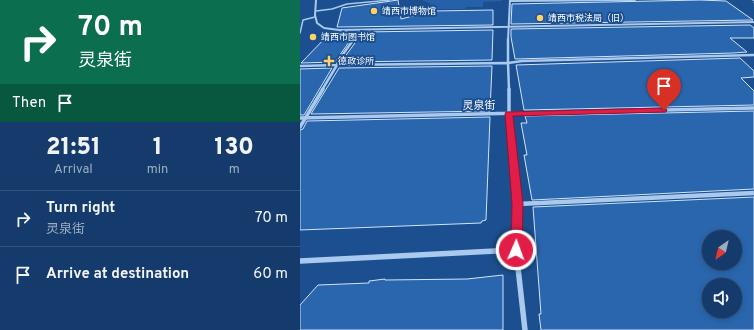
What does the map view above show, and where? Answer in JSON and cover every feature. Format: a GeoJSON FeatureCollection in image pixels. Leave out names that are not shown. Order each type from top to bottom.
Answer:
{"type":"FeatureCollection","features":[{"type":"Feature","properties":{"kind":"street"},"geometry":{"type":"LineString","coordinates":[[316,0],[316,22],[321,27],[339,30],[754,22]]}},
{"type":"Feature","properties":{"kind":"street"},"geometry":{"type":"LineString","coordinates":[[525,330],[516,250],[518,204],[509,114],[508,26],[510,0],[636,0]]}},
{"type":"Feature","properties":{"kind":"street"},"geometry":{"type":"LineString","coordinates":[[300,127],[307,118],[338,61],[361,30]]}},
{"type":"Feature","properties":{"kind":"street"},"geometry":{"type":"LineString","coordinates":[[300,66],[508,63],[522,60],[754,54]]}},
{"type":"Feature","properties":{"kind":"street","name":"灵泉街"},"geometry":{"type":"LineString","coordinates":[[300,118],[754,108]]}},
{"type":"Feature","properties":{"kind":"street"},"geometry":{"type":"LineString","coordinates":[[518,204],[754,193]]}},
{"type":"Feature","properties":{"kind":"street"},"geometry":{"type":"LineString","coordinates":[[301,262],[516,250]]}},
{"type":"Feature","properties":{"kind":"lane"},"geometry":{"type":"LineString","coordinates":[[316,11],[332,9],[347,4],[390,0]]}},
{"type":"Feature","properties":{"kind":"lane"},"geometry":{"type":"LineString","coordinates":[[300,33],[300,27],[303,20],[315,17]]}},
{"type":"Feature","properties":{"kind":"shaded area"},"geometry":{"type":"Polygon","coordinates":[[[422,0],[502,1],[483,2],[483,7],[466,7],[465,9],[435,9],[429,3],[422,0]]]}},
{"type":"Feature","properties":{"kind":"building"},"geometry":{"type":"Polygon","coordinates":[[[398,0],[401,19],[433,11],[493,10],[493,25],[337,27],[342,8],[398,0]]]}},
{"type":"Feature","properties":{"kind":"building"},"geometry":{"type":"Polygon","coordinates":[[[700,0],[726,1],[753,20],[511,24],[512,4],[700,0]]]}},
{"type":"Feature","properties":{"kind":"building"},"geometry":{"type":"Polygon","coordinates":[[[750,25],[754,28],[754,38],[730,38],[747,52],[733,53],[515,59],[511,37],[511,29],[750,25]]]}},
{"type":"Feature","properties":{"kind":"building"},"geometry":{"type":"Polygon","coordinates":[[[493,30],[492,60],[341,62],[363,32],[493,30]]]}},
{"type":"Feature","properties":{"kind":"building"},"geometry":{"type":"Polygon","coordinates":[[[336,32],[356,32],[335,62],[301,63],[329,34],[335,34],[336,32]]]}},
{"type":"Feature","properties":{"kind":"building"},"geometry":{"type":"Polygon","coordinates":[[[740,58],[754,71],[754,77],[741,78],[754,91],[754,105],[524,110],[516,65],[740,58]]]}},
{"type":"Feature","properties":{"kind":"building"},"geometry":{"type":"Polygon","coordinates":[[[492,66],[490,111],[311,114],[339,68],[492,66]]]}},
{"type":"Feature","properties":{"kind":"building"},"geometry":{"type":"Polygon","coordinates":[[[332,68],[304,115],[300,115],[300,69],[332,68]]]}},
{"type":"Feature","properties":{"kind":"building"},"geometry":{"type":"Polygon","coordinates":[[[754,111],[754,189],[532,200],[524,155],[527,155],[521,123],[527,123],[525,116],[754,111]]]}},
{"type":"Feature","properties":{"kind":"building"},"geometry":{"type":"Polygon","coordinates":[[[490,117],[486,220],[482,221],[481,223],[300,230],[300,130],[303,129],[307,121],[490,117]]]}},
{"type":"Feature","properties":{"kind":"building"},"geometry":{"type":"Polygon","coordinates":[[[754,197],[754,330],[541,330],[539,314],[541,314],[533,207],[754,197]]]}},
{"type":"Feature","properties":{"kind":"building"},"geometry":{"type":"Polygon","coordinates":[[[503,275],[503,330],[300,330],[300,305],[318,285],[369,283],[369,281],[385,279],[467,279],[503,275]]]}},
{"type":"Feature","properties":{"kind":"place","name":"靖西市博物馆"},"geometry":{"type":"Point","coordinates":[374,11]}},
{"type":"Feature","properties":{"kind":"place","name":"靖西市税法局（旧）"},"geometry":{"type":"Point","coordinates":[540,18]}},
{"type":"Feature","properties":{"kind":"place","name":"靖西市图书馆"},"geometry":{"type":"Point","coordinates":[313,37]}},
{"type":"Feature","properties":{"kind":"place","name":"德政诊所"},"geometry":{"type":"Point","coordinates":[329,61]}},
{"type":"Feature","properties":{"kind":"route"},"geometry":{"type":"LineString","coordinates":[[516,250],[518,204],[509,114],[664,110]]}}]}
